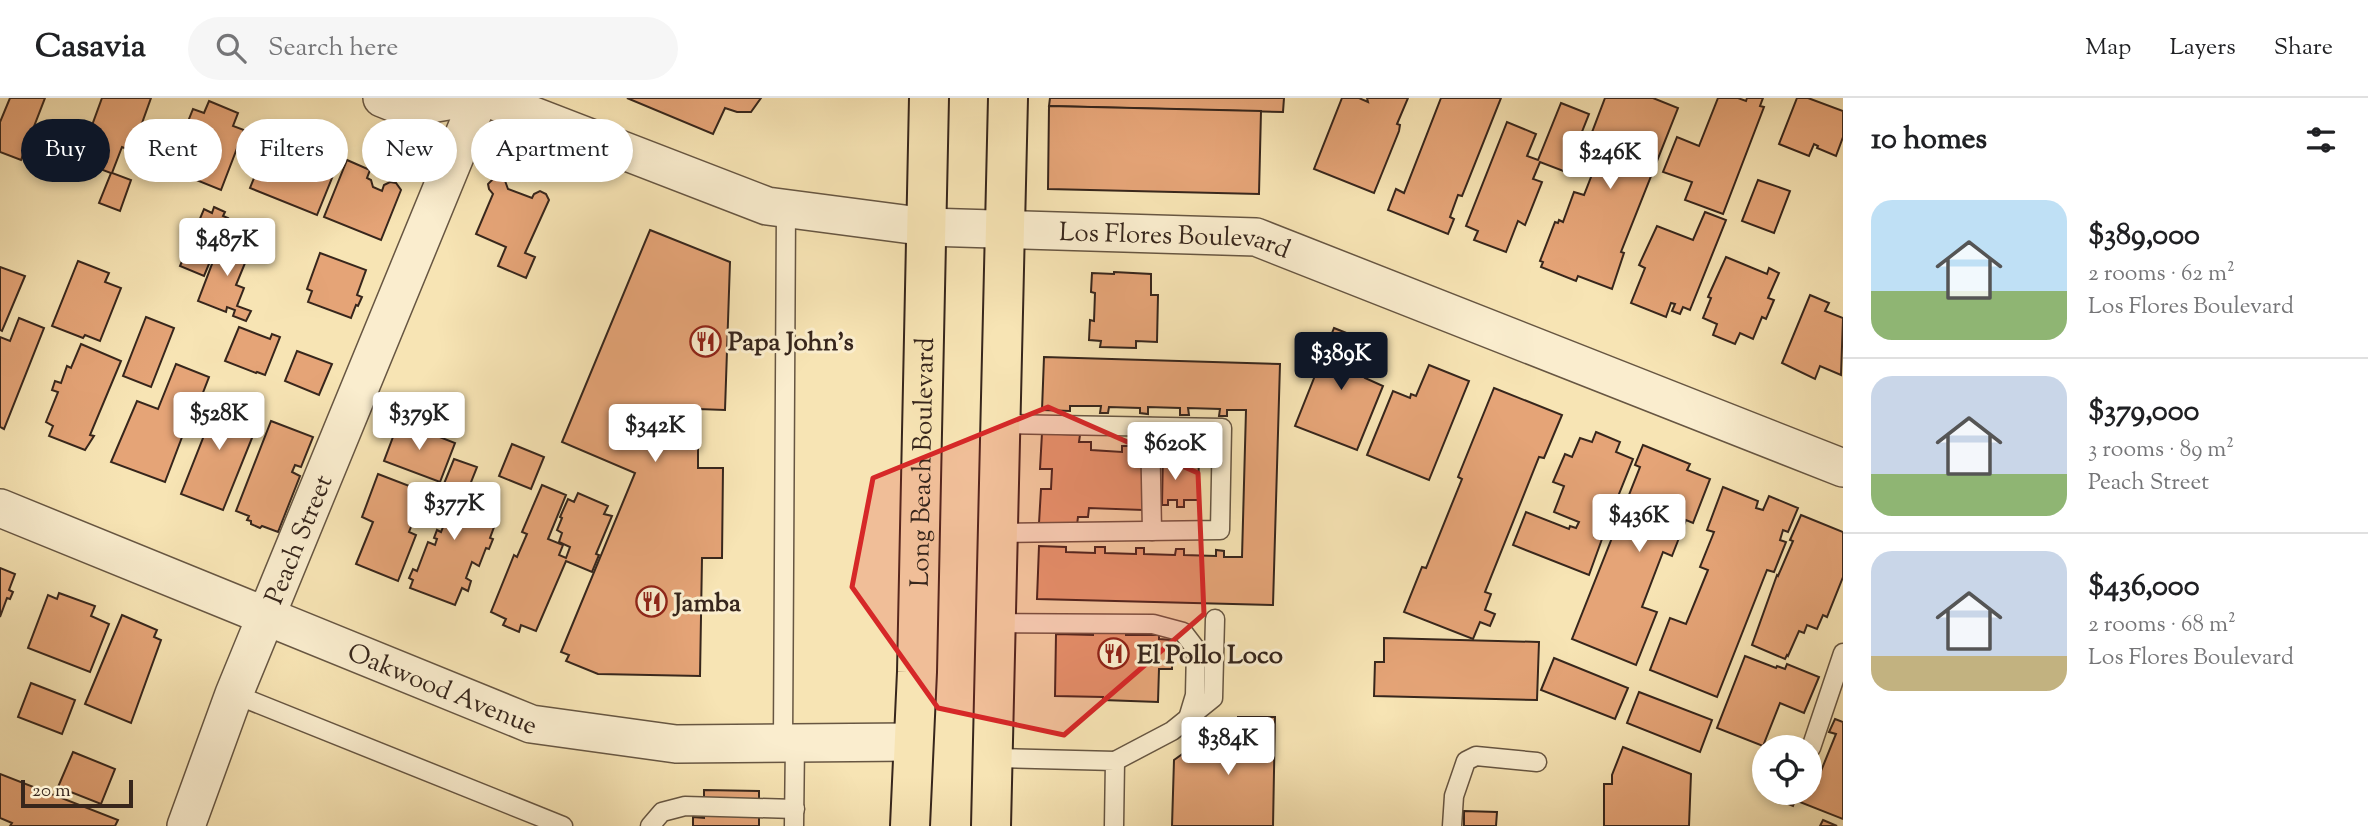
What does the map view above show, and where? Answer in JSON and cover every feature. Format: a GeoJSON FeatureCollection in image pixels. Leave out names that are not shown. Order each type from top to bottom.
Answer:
{"type":"FeatureCollection","features":[{"type":"Feature","properties":{"kind":"main road","name":"Long Beach Boulevard"},"geometry":{"type":"LineString","coordinates":[[910,826],[917,672],[929,98]]}},
{"type":"Feature","properties":{"kind":"main road"},"geometry":{"type":"LineString","coordinates":[[992,826],[1008,98]]}},
{"type":"Feature","properties":{"kind":"street"},"geometry":{"type":"LineString","coordinates":[[382,98],[407,108],[465,98]]}},
{"type":"Feature","properties":{"kind":"street","name":"Peach Street"},"geometry":{"type":"LineString","coordinates":[[186,826],[234,694],[480,98]]}},
{"type":"Feature","properties":{"kind":"street","name":"Los Flores Boulevard"},"geometry":{"type":"LineString","coordinates":[[488,98],[767,206],[927,227],[1256,237],[1843,468]]}},
{"type":"Feature","properties":{"kind":"street","name":"Oakwood Avenue"},"geometry":{"type":"LineString","coordinates":[[0,508],[531,724],[676,744],[912,742]]}},
{"type":"Feature","properties":{"kind":"lane"},"geometry":{"type":"LineString","coordinates":[[650,826],[662,812],[685,806],[795,818],[789,742],[786,209]]}},
{"type":"Feature","properties":{"kind":"lane"},"geometry":{"type":"LineString","coordinates":[[998,533],[1220,530],[1222,428],[999,424]]}},
{"type":"Feature","properties":{"kind":"lane"},"geometry":{"type":"LineString","coordinates":[[1150,427],[1152,531]]}},
{"type":"Feature","properties":{"kind":"lane"},"geometry":{"type":"LineString","coordinates":[[993,758],[1115,761],[1172,731],[1213,698],[1215,620]]}},
{"type":"Feature","properties":{"kind":"lane"},"geometry":{"type":"LineString","coordinates":[[996,623],[1153,624],[1183,632],[1196,649],[1195,695],[1189,715]]}},
{"type":"Feature","properties":{"kind":"lane"},"geometry":{"type":"LineString","coordinates":[[1815,735],[1843,653]]}},
{"type":"Feature","properties":{"kind":"lane"},"geometry":{"type":"LineString","coordinates":[[234,694],[563,826]]}},
{"type":"Feature","properties":{"kind":"lane"},"geometry":{"type":"LineString","coordinates":[[1452,826],[1454,796],[1466,761],[1476,756],[1537,762]]}},
{"type":"Feature","properties":{"kind":"lane"},"geometry":{"type":"LineString","coordinates":[[1114,826],[1115,761]]}},
{"type":"Feature","properties":{"kind":"highlighted area"},"geometry":{"type":"Polygon","coordinates":[[[1048,407],[1198,473],[1204,614],[1064,735],[938,708],[852,587],[873,478],[1048,407]]]}},
{"type":"Feature","properties":{"kind":"building"},"geometry":{"type":"Polygon","coordinates":[[[10,98],[45,98],[37,119],[21,119],[21,160],[0,152],[0,122],[10,98]]]}},
{"type":"Feature","properties":{"kind":"building"},"geometry":{"type":"Polygon","coordinates":[[[102,98],[151,98],[143,119],[124,119],[124,148],[122,147],[112,173],[124,177],[124,182],[130,182],[120,211],[99,203],[107,182],[110,182],[110,119],[94,119],[102,98]]]}},
{"type":"Feature","properties":{"kind":"building"},"geometry":{"type":"Polygon","coordinates":[[[627,98],[761,98],[751,112],[737,112],[725,108],[713,134],[627,98]]]}},
{"type":"Feature","properties":{"kind":"building"},"geometry":{"type":"Polygon","coordinates":[[[1050,98],[1284,98],[1283,112],[1049,106],[1050,98]]]}},
{"type":"Feature","properties":{"kind":"building"},"geometry":{"type":"Polygon","coordinates":[[[1342,98],[1359,98],[1368,102],[1367,98],[1408,98],[1397,124],[1400,125],[1399,131],[1374,193],[1314,169],[1342,98]]]}},
{"type":"Feature","properties":{"kind":"building"},"geometry":{"type":"Polygon","coordinates":[[[1441,98],[1501,98],[1462,196],[1458,195],[1450,217],[1454,219],[1448,234],[1388,210],[1396,189],[1404,193],[1441,98]]]}},
{"type":"Feature","properties":{"kind":"building"},"geometry":{"type":"Polygon","coordinates":[[[1605,98],[1653,98],[1678,108],[1621,252],[1624,253],[1612,289],[1578,276],[1576,281],[1541,267],[1543,262],[1540,261],[1555,222],[1563,222],[1574,192],[1584,195],[1605,141],[1591,135],[1605,98]]]}},
{"type":"Feature","properties":{"kind":"building"},"geometry":{"type":"Polygon","coordinates":[[[1718,98],[1738,98],[1746,101],[1747,98],[1763,98],[1760,106],[1764,107],[1723,214],[1685,200],[1692,182],[1663,172],[1677,137],[1699,146],[1718,98]]]}},
{"type":"Feature","properties":{"kind":"building"},"geometry":{"type":"Polygon","coordinates":[[[1797,98],[1808,98],[1843,111],[1843,137],[1836,156],[1814,144],[1809,156],[1779,144],[1797,98]]]}},
{"type":"Feature","properties":{"kind":"building"},"geometry":{"type":"Polygon","coordinates":[[[209,101],[238,113],[233,126],[236,127],[236,151],[221,190],[201,182],[222,182],[222,119],[189,119],[193,109],[204,113],[209,101]]]}},
{"type":"Feature","properties":{"kind":"building"},"geometry":{"type":"Polygon","coordinates":[[[1561,103],[1589,114],[1566,172],[1540,162],[1533,179],[1542,182],[1525,225],[1518,221],[1506,252],[1474,240],[1478,231],[1466,226],[1507,122],[1536,134],[1527,156],[1538,160],[1561,103]]]}},
{"type":"Feature","properties":{"kind":"building"},"geometry":{"type":"Polygon","coordinates":[[[1049,106],[1261,111],[1259,194],[1048,189],[1049,106]]]}},
{"type":"Feature","properties":{"kind":"building"},"geometry":{"type":"Polygon","coordinates":[[[348,160],[362,167],[362,182],[372,182],[373,187],[382,191],[384,185],[396,183],[401,190],[381,240],[324,217],[338,182],[348,182],[348,160]]]}},
{"type":"Feature","properties":{"kind":"building"},"geometry":{"type":"Polygon","coordinates":[[[1758,180],[1790,191],[1774,233],[1742,221],[1758,180]]]}},
{"type":"Feature","properties":{"kind":"building"},"geometry":{"type":"Polygon","coordinates":[[[252,182],[330,182],[317,215],[250,188],[252,182]]]}},
{"type":"Feature","properties":{"kind":"building"},"geometry":{"type":"Polygon","coordinates":[[[505,182],[508,189],[532,198],[540,191],[546,194],[549,200],[525,253],[535,257],[526,278],[498,266],[506,247],[476,234],[493,194],[488,184],[505,182]]]}},
{"type":"Feature","properties":{"kind":"building"},"geometry":{"type":"Polygon","coordinates":[[[214,207],[225,212],[223,216],[228,218],[204,276],[180,266],[204,209],[212,213],[214,207]]]}},
{"type":"Feature","properties":{"kind":"building"},"geometry":{"type":"Polygon","coordinates":[[[1705,212],[1726,220],[1690,310],[1683,307],[1680,314],[1672,311],[1675,304],[1671,303],[1666,317],[1631,303],[1645,268],[1639,265],[1657,226],[1693,240],[1705,212]]]}},
{"type":"Feature","properties":{"kind":"building"},"geometry":{"type":"Polygon","coordinates":[[[650,230],[730,262],[725,410],[698,409],[698,468],[723,468],[722,558],[702,558],[700,676],[598,674],[566,661],[569,655],[561,652],[635,473],[562,442],[650,230]]]}},
{"type":"Feature","properties":{"kind":"building"},"geometry":{"type":"Polygon","coordinates":[[[223,235],[252,246],[236,285],[244,288],[237,306],[251,311],[246,321],[233,316],[235,310],[227,307],[226,312],[198,301],[223,235]]]}},
{"type":"Feature","properties":{"kind":"building"},"geometry":{"type":"Polygon","coordinates":[[[320,253],[366,270],[357,295],[362,297],[351,318],[308,302],[312,291],[307,289],[320,253]]]}},
{"type":"Feature","properties":{"kind":"building"},"geometry":{"type":"Polygon","coordinates":[[[1726,257],[1767,274],[1769,268],[1779,273],[1768,298],[1774,300],[1766,319],[1762,317],[1753,339],[1740,333],[1735,344],[1713,335],[1717,324],[1703,318],[1711,298],[1708,297],[1726,257]]]}},
{"type":"Feature","properties":{"kind":"building"},"geometry":{"type":"Polygon","coordinates":[[[78,261],[109,273],[105,282],[121,288],[100,341],[85,335],[83,338],[52,326],[78,261]]]}},
{"type":"Feature","properties":{"kind":"building"},"geometry":{"type":"Polygon","coordinates":[[[0,267],[25,276],[2,331],[0,330],[0,267]]]}},
{"type":"Feature","properties":{"kind":"building"},"geometry":{"type":"Polygon","coordinates":[[[1092,273],[1151,274],[1151,295],[1158,295],[1157,342],[1136,341],[1136,348],[1100,347],[1101,341],[1089,340],[1090,320],[1094,321],[1095,293],[1091,292],[1092,273]]]}},
{"type":"Feature","properties":{"kind":"building"},"geometry":{"type":"Polygon","coordinates":[[[1810,295],[1829,303],[1825,311],[1843,318],[1841,375],[1820,366],[1815,379],[1782,363],[1810,295]]]}},
{"type":"Feature","properties":{"kind":"building"},"geometry":{"type":"Polygon","coordinates":[[[146,317],[174,328],[151,387],[123,376],[146,317]]]}},
{"type":"Feature","properties":{"kind":"building"},"geometry":{"type":"Polygon","coordinates":[[[19,318],[44,328],[4,429],[0,427],[0,337],[10,341],[19,318]]]}},
{"type":"Feature","properties":{"kind":"building"},"geometry":{"type":"Polygon","coordinates":[[[239,327],[270,339],[272,334],[280,337],[265,375],[225,361],[239,327]]]}},
{"type":"Feature","properties":{"kind":"building"},"geometry":{"type":"Polygon","coordinates":[[[1334,328],[1374,344],[1362,374],[1383,386],[1357,450],[1295,426],[1334,328]]]}},
{"type":"Feature","properties":{"kind":"building"},"geometry":{"type":"Polygon","coordinates":[[[81,344],[121,361],[90,435],[94,436],[85,450],[49,436],[53,426],[46,422],[58,392],[52,390],[55,381],[61,383],[67,366],[71,368],[81,344]]]}},
{"type":"Feature","properties":{"kind":"building"},"geometry":{"type":"Polygon","coordinates":[[[297,351],[332,364],[319,395],[285,381],[297,351]]]}},
{"type":"Feature","properties":{"kind":"building"},"geometry":{"type":"Polygon","coordinates":[[[1044,357],[1280,364],[1273,605],[1037,599],[1039,546],[1066,547],[1066,552],[1095,553],[1095,547],[1105,547],[1105,553],[1136,554],[1136,548],[1144,548],[1144,554],[1175,555],[1176,549],[1184,549],[1184,555],[1216,556],[1216,550],[1224,551],[1224,557],[1242,557],[1246,410],[1227,410],[1227,416],[1219,416],[1220,409],[1188,408],[1189,415],[1180,415],[1180,408],[1148,407],[1148,414],[1140,413],[1140,408],[1109,407],[1108,413],[1100,413],[1101,406],[1070,406],[1070,411],[1042,410],[1044,357]]]}},
{"type":"Feature","properties":{"kind":"building"},"geometry":{"type":"Polygon","coordinates":[[[176,364],[209,377],[190,426],[187,424],[165,482],[111,462],[137,401],[158,409],[176,364]]]}},
{"type":"Feature","properties":{"kind":"building"},"geometry":{"type":"Polygon","coordinates":[[[1429,365],[1469,381],[1429,480],[1367,455],[1393,391],[1410,398],[1411,394],[1416,396],[1429,365]]]}},
{"type":"Feature","properties":{"kind":"building"},"geometry":{"type":"Polygon","coordinates":[[[1494,388],[1562,415],[1544,458],[1539,457],[1485,592],[1491,594],[1485,610],[1495,614],[1490,626],[1480,622],[1473,639],[1404,612],[1422,567],[1426,568],[1462,479],[1458,477],[1494,388]]]}},
{"type":"Feature","properties":{"kind":"building"},"geometry":{"type":"Polygon","coordinates":[[[206,396],[260,418],[223,510],[181,494],[203,438],[196,422],[206,396]]]}},
{"type":"Feature","properties":{"kind":"building"},"geometry":{"type":"Polygon","coordinates":[[[271,421],[313,437],[301,467],[295,465],[292,472],[300,476],[278,532],[251,524],[251,521],[247,520],[249,516],[236,511],[271,421]]]}},
{"type":"Feature","properties":{"kind":"building"},"geometry":{"type":"Polygon","coordinates":[[[399,421],[455,443],[440,482],[384,461],[399,421]]]}},
{"type":"Feature","properties":{"kind":"building"},"geometry":{"type":"Polygon","coordinates":[[[1596,432],[1620,442],[1616,452],[1633,459],[1603,534],[1597,532],[1595,537],[1602,539],[1589,575],[1513,545],[1526,512],[1569,529],[1570,526],[1576,528],[1579,522],[1554,512],[1564,486],[1553,482],[1565,454],[1572,457],[1580,438],[1592,442],[1596,432]]]}},
{"type":"Feature","properties":{"kind":"building"},"geometry":{"type":"Polygon","coordinates":[[[1042,433],[1080,435],[1079,442],[1091,442],[1091,450],[1122,452],[1122,446],[1130,446],[1130,451],[1146,452],[1143,510],[1089,508],[1088,517],[1078,517],[1077,525],[1039,523],[1041,489],[1051,489],[1052,469],[1040,469],[1042,433]]]}},
{"type":"Feature","properties":{"kind":"building"},"geometry":{"type":"Polygon","coordinates":[[[512,444],[544,457],[531,489],[499,476],[512,444]]]}},
{"type":"Feature","properties":{"kind":"building"},"geometry":{"type":"Polygon","coordinates":[[[1643,445],[1690,464],[1687,470],[1710,479],[1693,523],[1686,520],[1672,556],[1663,552],[1642,607],[1657,612],[1636,665],[1572,639],[1640,467],[1635,465],[1643,445]]]}},
{"type":"Feature","properties":{"kind":"building"},"geometry":{"type":"Polygon","coordinates":[[[1176,447],[1184,447],[1184,453],[1199,454],[1198,500],[1184,500],[1184,507],[1177,507],[1177,500],[1168,500],[1168,505],[1162,505],[1163,453],[1175,453],[1176,447]]]}},
{"type":"Feature","properties":{"kind":"building"},"geometry":{"type":"Polygon","coordinates":[[[454,459],[477,467],[462,505],[497,519],[489,549],[486,548],[479,566],[472,562],[466,578],[471,581],[468,591],[462,588],[455,605],[410,588],[413,580],[409,578],[413,569],[417,571],[428,542],[435,545],[437,530],[441,532],[453,502],[439,496],[454,459]]]}},
{"type":"Feature","properties":{"kind":"building"},"geometry":{"type":"Polygon","coordinates":[[[378,474],[425,492],[409,532],[416,535],[398,581],[356,564],[373,522],[362,517],[378,474]]]}},
{"type":"Feature","properties":{"kind":"building"},"geometry":{"type":"Polygon","coordinates":[[[542,485],[566,495],[548,539],[563,545],[559,555],[566,558],[570,547],[559,542],[562,533],[557,530],[568,499],[574,502],[578,493],[608,506],[604,514],[612,516],[596,554],[599,555],[592,572],[566,561],[536,631],[521,625],[519,632],[503,625],[506,619],[491,612],[514,555],[517,557],[527,534],[522,532],[542,485]]]}},
{"type":"Feature","properties":{"kind":"building"},"geometry":{"type":"Polygon","coordinates":[[[1723,487],[1758,501],[1756,508],[1763,510],[1769,496],[1798,508],[1788,532],[1783,530],[1780,540],[1786,542],[1774,572],[1767,570],[1717,697],[1650,670],[1670,618],[1686,624],[1708,570],[1700,567],[1714,532],[1707,530],[1723,487]]]}},
{"type":"Feature","properties":{"kind":"building"},"geometry":{"type":"Polygon","coordinates":[[[1801,515],[1843,532],[1843,577],[1827,617],[1823,615],[1817,629],[1807,625],[1804,633],[1799,631],[1785,659],[1752,645],[1801,515]]]}},
{"type":"Feature","properties":{"kind":"building"},"geometry":{"type":"Polygon","coordinates":[[[0,568],[15,574],[9,590],[13,592],[10,599],[7,598],[0,617],[0,568]]]}},
{"type":"Feature","properties":{"kind":"building"},"geometry":{"type":"Polygon","coordinates":[[[59,593],[95,606],[91,616],[109,624],[90,672],[28,648],[48,595],[57,599],[59,593]]]}},
{"type":"Feature","properties":{"kind":"building"},"geometry":{"type":"Polygon","coordinates":[[[122,615],[157,630],[154,637],[161,640],[131,723],[85,704],[122,615]]]}},
{"type":"Feature","properties":{"kind":"building","name":"El Pollo Loco"},"geometry":{"type":"Polygon","coordinates":[[[1093,629],[1126,630],[1126,635],[1159,635],[1159,639],[1172,640],[1172,669],[1159,669],[1158,702],[1055,696],[1056,634],[1093,635],[1093,629]]]}},
{"type":"Feature","properties":{"kind":"building"},"geometry":{"type":"Polygon","coordinates":[[[1384,638],[1539,642],[1537,700],[1374,696],[1375,662],[1384,662],[1384,638]]]}},
{"type":"Feature","properties":{"kind":"building"},"geometry":{"type":"Polygon","coordinates":[[[1745,656],[1776,668],[1785,669],[1787,664],[1819,677],[1804,713],[1780,703],[1767,735],[1752,735],[1752,742],[1717,728],[1745,656]]]}},
{"type":"Feature","properties":{"kind":"building"},"geometry":{"type":"Polygon","coordinates":[[[1554,658],[1628,688],[1615,719],[1541,690],[1554,658]]]}},
{"type":"Feature","properties":{"kind":"building"},"geometry":{"type":"Polygon","coordinates":[[[31,683],[75,700],[62,734],[18,717],[31,683]]]}},
{"type":"Feature","properties":{"kind":"building"},"geometry":{"type":"Polygon","coordinates":[[[1639,692],[1712,720],[1700,752],[1627,723],[1639,692]]]}},
{"type":"Feature","properties":{"kind":"building"},"geometry":{"type":"Polygon","coordinates":[[[1238,717],[1275,717],[1273,826],[1172,826],[1174,760],[1226,723],[1238,723],[1238,717]]]}},
{"type":"Feature","properties":{"kind":"building"},"geometry":{"type":"Polygon","coordinates":[[[1835,719],[1843,722],[1843,819],[1808,805],[1822,805],[1822,769],[1836,734],[1829,732],[1835,719]]]}},
{"type":"Feature","properties":{"kind":"building"},"geometry":{"type":"Polygon","coordinates":[[[1623,747],[1691,774],[1689,826],[1604,826],[1604,784],[1612,784],[1612,775],[1623,747]]]}},
{"type":"Feature","properties":{"kind":"building"},"geometry":{"type":"Polygon","coordinates":[[[73,752],[115,769],[101,804],[58,787],[73,752]]]}},
{"type":"Feature","properties":{"kind":"building"},"geometry":{"type":"Polygon","coordinates":[[[0,774],[118,820],[115,826],[10,826],[12,823],[0,818],[0,774]]]}},
{"type":"Feature","properties":{"kind":"building"},"geometry":{"type":"Polygon","coordinates":[[[704,790],[759,791],[759,826],[693,826],[693,817],[704,818],[704,790]]]}},
{"type":"Feature","properties":{"kind":"building"},"geometry":{"type":"Polygon","coordinates":[[[1464,811],[1497,812],[1496,826],[1464,826],[1464,811]]]}},
{"type":"Feature","properties":{"kind":"building"},"geometry":{"type":"Polygon","coordinates":[[[1823,820],[1837,826],[1820,826],[1823,820]]]}},
{"type":"Feature","properties":{"kind":"place","name":"Papa John's"},"geometry":{"type":"Point","coordinates":[705,341]}},
{"type":"Feature","properties":{"kind":"place","name":"Jamba"},"geometry":{"type":"Point","coordinates":[651,602]}},
{"type":"Feature","properties":{"kind":"place","name":"El Pollo Loco"},"geometry":{"type":"Point","coordinates":[1114,654]}}]}
